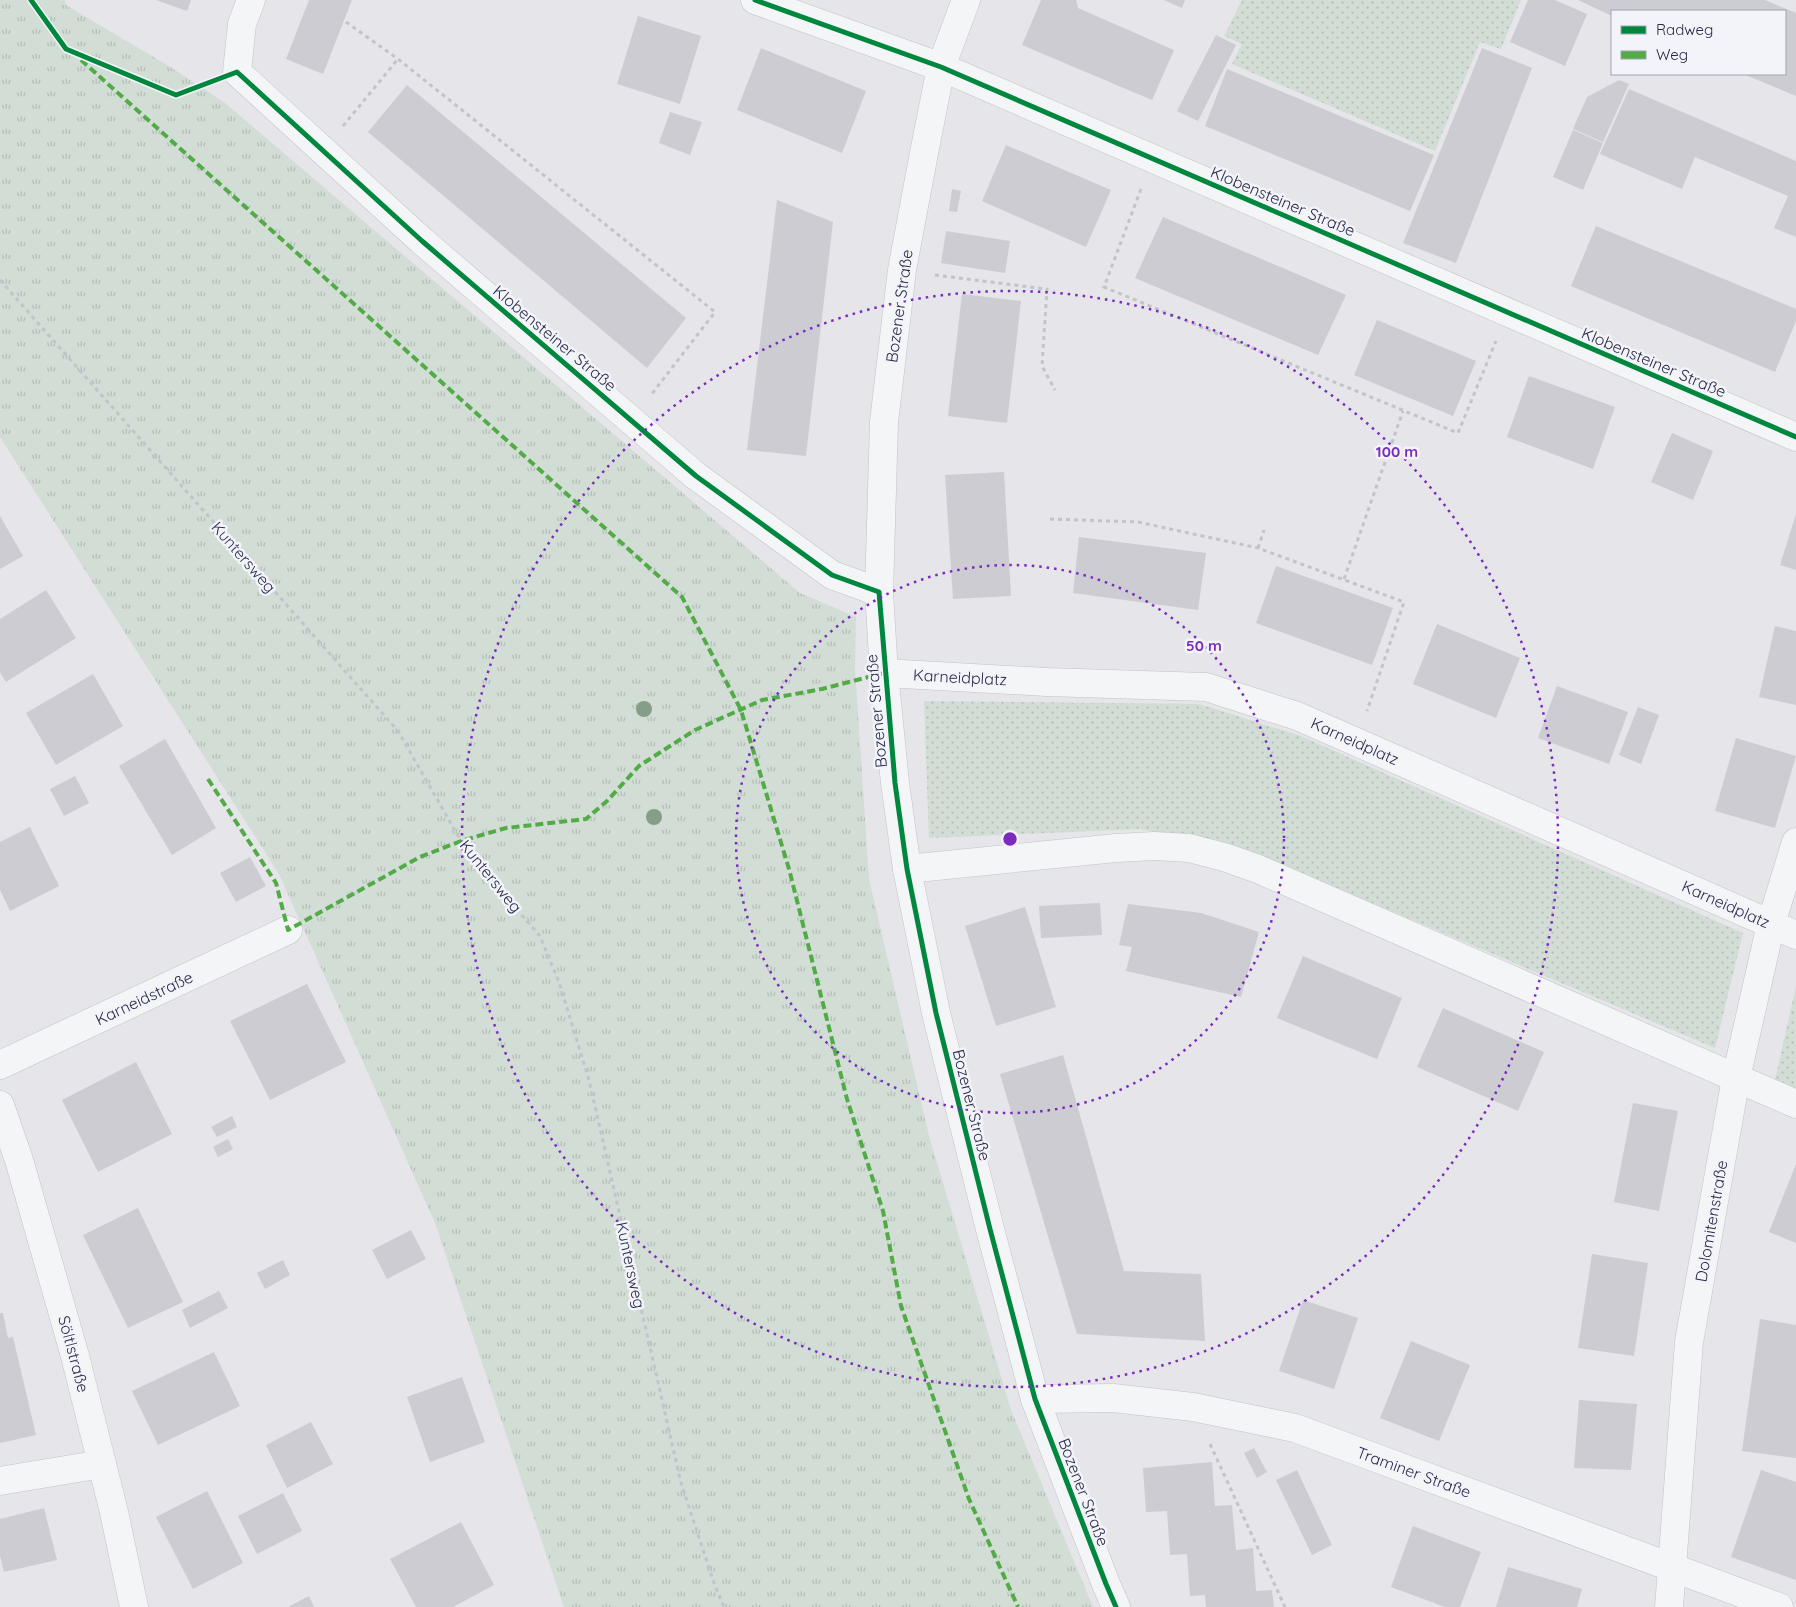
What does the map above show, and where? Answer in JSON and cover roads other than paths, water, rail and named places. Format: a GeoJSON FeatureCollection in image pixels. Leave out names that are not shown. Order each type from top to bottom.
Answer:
{"type":"FeatureCollection","features":[{"type":"Feature","properties":{"kind":"street","name":"Klobensteiner Straße"},"geometry":{"type":"LineString","coordinates":[[252,0],[242,24],[237,72],[422,241],[696,476],[832,575],[878,592]]}},
{"type":"Feature","properties":{"kind":"street","name":"Klobensteiner Straße"},"geometry":{"type":"LineString","coordinates":[[755,0],[942,67],[1796,437]]}},
{"type":"Feature","properties":{"kind":"street","name":"Bozener Straße"},"geometry":{"type":"LineString","coordinates":[[966,0],[942,67],[902,270],[884,422],[878,592],[884,673],[895,783],[907,869],[936,1013],[1035,1399],[1116,1607]]}},
{"type":"Feature","properties":{"kind":"street","name":"Karneidplatz"},"geometry":{"type":"LineString","coordinates":[[884,673],[1047,682],[1206,687],[1297,716],[1796,935]]}},
{"type":"Feature","properties":{"kind":"street","name":"Dolomitenstraße"},"geometry":{"type":"LineString","coordinates":[[1670,1607],[1689,1342],[1736,1078],[1771,924],[1796,842]]}},
{"type":"Feature","properties":{"kind":"street"},"geometry":{"type":"LineString","coordinates":[[907,869],[1116,848],[1154,846],[1189,848],[1224,857],[1258,869],[1796,1104]]}},
{"type":"Feature","properties":{"kind":"street","name":"Karneidstraße"},"geometry":{"type":"LineString","coordinates":[[0,1065],[288,930]]}},
{"type":"Feature","properties":{"kind":"street","name":"Söltlstraße"},"geometry":{"type":"LineString","coordinates":[[0,1105],[19,1160],[75,1356],[102,1464],[134,1607]]}},
{"type":"Feature","properties":{"kind":"street","name":"Traminer Straße"},"geometry":{"type":"LineString","coordinates":[[1035,1399],[1113,1398],[1193,1407],[1295,1428],[1779,1607]]}},
{"type":"Feature","properties":{"kind":"street"},"geometry":{"type":"LineString","coordinates":[[0,1482],[102,1464]]}}]}
